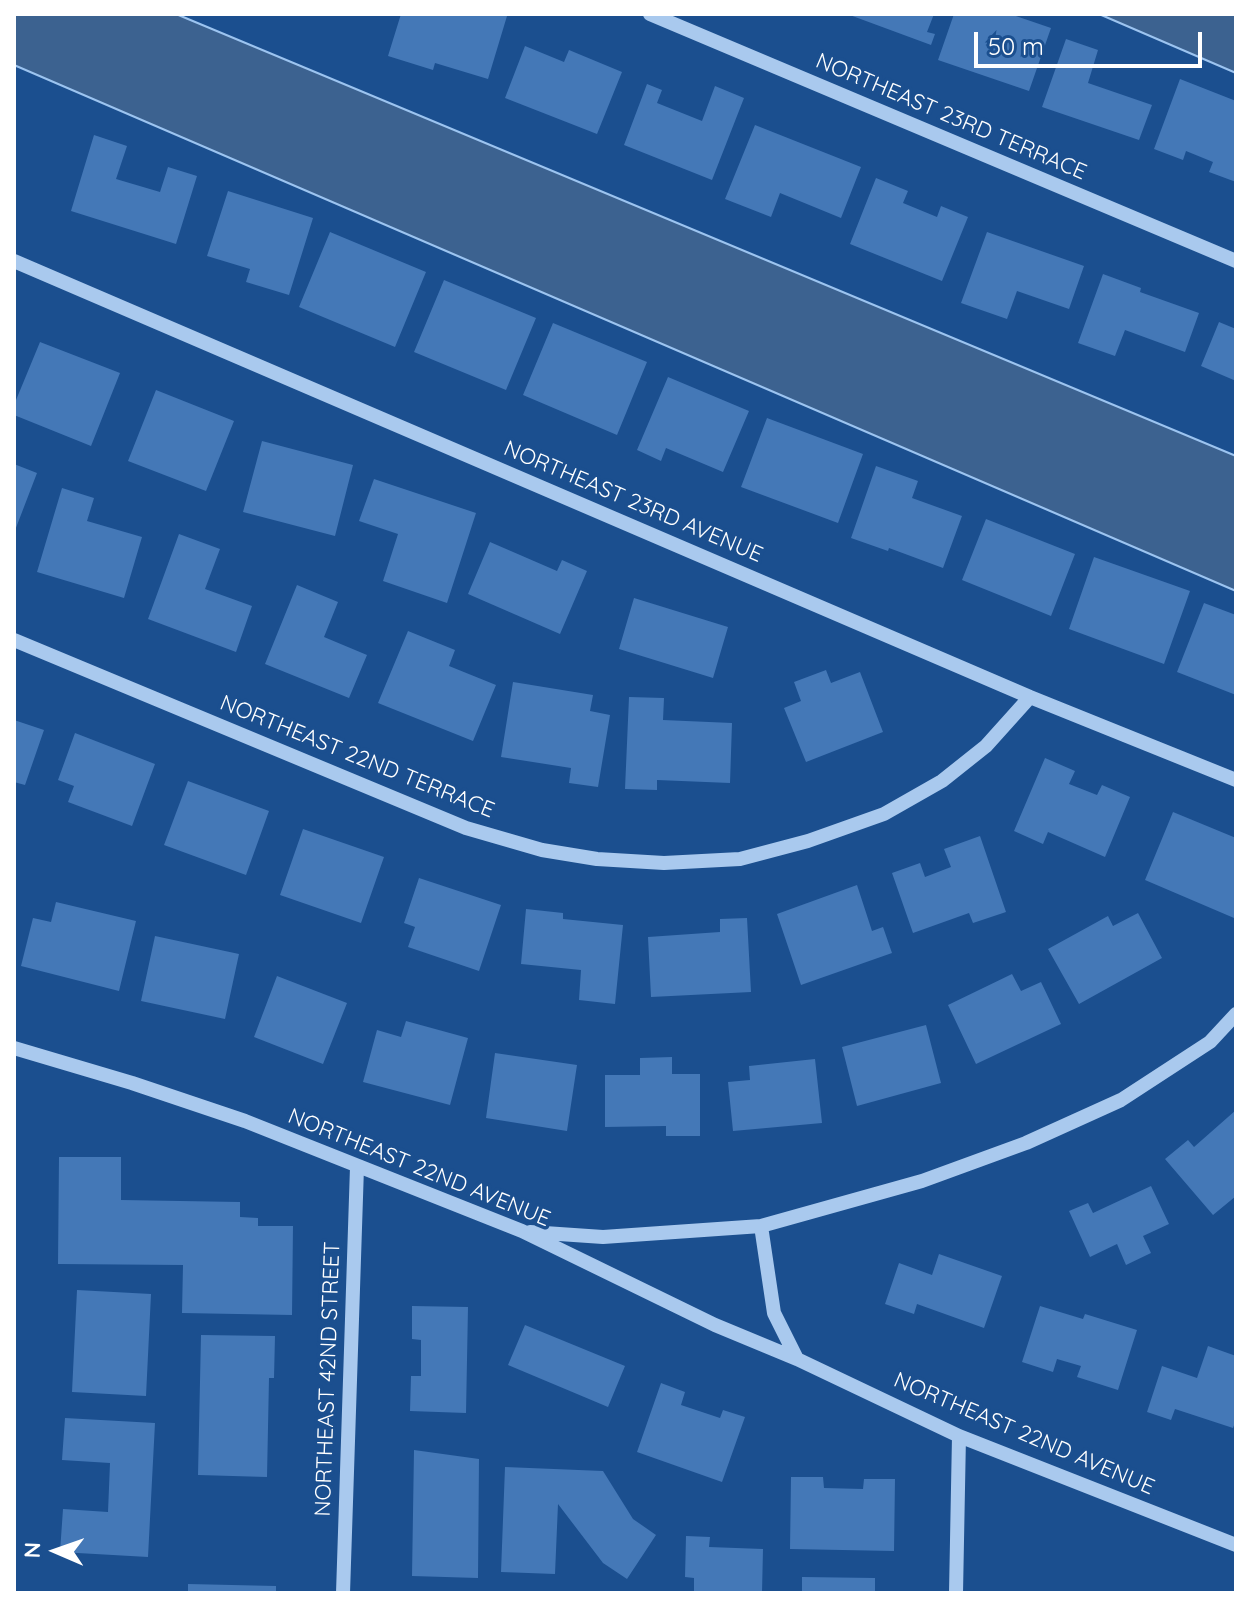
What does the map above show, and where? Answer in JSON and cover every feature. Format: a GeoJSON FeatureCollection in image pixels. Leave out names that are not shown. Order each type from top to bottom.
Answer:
{"type":"FeatureCollection","features":[{"type":"Feature","properties":{"kind":"street","name":"NORTHEAST 23RD TERRACE"},"geometry":{"type":"LineString","coordinates":[[650,14],[1236,261]]}},
{"type":"Feature","properties":{"kind":"street","name":"NORTHEAST 23RD AVENUE"},"geometry":{"type":"LineString","coordinates":[[14,261],[1030,697],[1236,780]]}},
{"type":"Feature","properties":{"kind":"street","name":"NORTHEAST 22ND TERRACE"},"geometry":{"type":"LineString","coordinates":[[14,640],[466,828],[542,850],[597,859],[664,863],[740,859],[808,841],[884,814],[942,781],[986,746],[1030,697]]}},
{"type":"Feature","properties":{"kind":"street"},"geometry":{"type":"LineString","coordinates":[[522,1231],[603,1237],[761,1226],[922,1181],[1040,1137],[1121,1100],[1210,1042],[1236,1014]]}},
{"type":"Feature","properties":{"kind":"street","name":"NORTHEAST 22ND AVENUE"},"geometry":{"type":"LineString","coordinates":[[14,1048],[245,1121],[522,1231],[715,1325],[797,1359],[959,1436],[1236,1545]]}},
{"type":"Feature","properties":{"kind":"street","name":"NORTHEAST 42ND STREET"},"geometry":{"type":"LineString","coordinates":[[343,1593],[357,1167]]}},
{"type":"Feature","properties":{"kind":"street"},"geometry":{"type":"LineString","coordinates":[[761,1226],[774,1313],[797,1359]]}},
{"type":"Feature","properties":{"kind":"street"},"geometry":{"type":"LineString","coordinates":[[956,1593],[959,1436]]}},
{"type":"Feature","properties":{"kind":"water"},"geometry":{"type":"Polygon","coordinates":[[[14,14],[176,14],[1236,456],[1236,591],[14,65],[14,14]]]}},
{"type":"Feature","properties":{"kind":"water"},"geometry":{"type":"Polygon","coordinates":[[[1099,14],[1236,14],[1236,73],[1099,14]]]}},
{"type":"Feature","properties":{"kind":"building"},"geometry":{"type":"Polygon","coordinates":[[[401,14],[507,16],[488,79],[435,63],[433,70],[388,56],[401,14]]]}},
{"type":"Feature","properties":{"kind":"building"},"geometry":{"type":"Polygon","coordinates":[[[847,14],[934,14],[927,32],[935,34],[931,45],[847,14]]]}},
{"type":"Feature","properties":{"kind":"building"},"geometry":{"type":"Polygon","coordinates":[[[954,14],[1010,14],[1051,28],[1029,91],[938,60],[954,14]]]}},
{"type":"Feature","properties":{"kind":"building"},"geometry":{"type":"Polygon","coordinates":[[[1066,39],[1098,50],[1088,83],[1152,105],[1139,140],[1042,107],[1066,39]]]}},
{"type":"Feature","properties":{"kind":"building"},"geometry":{"type":"Polygon","coordinates":[[[525,46],[564,62],[569,50],[622,72],[597,134],[505,98],[525,46]]]}},
{"type":"Feature","properties":{"kind":"building"},"geometry":{"type":"Polygon","coordinates":[[[1180,79],[1236,101],[1236,182],[1209,172],[1213,162],[1186,151],[1183,160],[1154,149],[1180,79]]]}},
{"type":"Feature","properties":{"kind":"building"},"geometry":{"type":"Polygon","coordinates":[[[647,84],[662,90],[657,103],[702,121],[715,86],[744,98],[712,180],[624,145],[647,84]]]}},
{"type":"Feature","properties":{"kind":"building"},"geometry":{"type":"Polygon","coordinates":[[[755,125],[861,167],[841,218],[780,193],[771,217],[725,199],[755,125]]]}},
{"type":"Feature","properties":{"kind":"building"},"geometry":{"type":"Polygon","coordinates":[[[94,135],[127,146],[116,179],[160,192],[168,167],[197,176],[176,244],[71,211],[94,135]]]}},
{"type":"Feature","properties":{"kind":"building"},"geometry":{"type":"Polygon","coordinates":[[[876,178],[908,191],[903,203],[937,217],[941,206],[968,217],[942,281],[850,244],[876,178]]]}},
{"type":"Feature","properties":{"kind":"building"},"geometry":{"type":"Polygon","coordinates":[[[228,191],[313,218],[289,295],[246,282],[250,269],[207,256],[228,191]]]}},
{"type":"Feature","properties":{"kind":"building"},"geometry":{"type":"Polygon","coordinates":[[[330,232],[426,272],[395,347],[299,307],[330,232]]]}},
{"type":"Feature","properties":{"kind":"building"},"geometry":{"type":"Polygon","coordinates":[[[987,232],[1084,266],[1069,309],[1017,291],[1007,319],[961,303],[987,232]]]}},
{"type":"Feature","properties":{"kind":"building"},"geometry":{"type":"Polygon","coordinates":[[[1103,274],[1141,288],[1140,292],[1199,313],[1185,352],[1125,330],[1115,356],[1078,343],[1103,274]]]}},
{"type":"Feature","properties":{"kind":"building"},"geometry":{"type":"Polygon","coordinates":[[[444,280],[536,318],[506,390],[414,352],[444,280]]]}},
{"type":"Feature","properties":{"kind":"building"},"geometry":{"type":"Polygon","coordinates":[[[1219,322],[1236,329],[1236,381],[1201,366],[1219,322]]]}},
{"type":"Feature","properties":{"kind":"building"},"geometry":{"type":"Polygon","coordinates":[[[553,323],[647,362],[617,435],[523,395],[553,323]]]}},
{"type":"Feature","properties":{"kind":"building"},"geometry":{"type":"Polygon","coordinates":[[[40,342],[120,373],[91,446],[14,415],[14,405],[40,342]]]}},
{"type":"Feature","properties":{"kind":"building"},"geometry":{"type":"Polygon","coordinates":[[[668,377],[749,411],[723,472],[666,448],[661,461],[637,450],[668,377]]]}},
{"type":"Feature","properties":{"kind":"building"},"geometry":{"type":"Polygon","coordinates":[[[156,390],[234,421],[206,491],[128,461],[156,390]]]}},
{"type":"Feature","properties":{"kind":"building"},"geometry":{"type":"Polygon","coordinates":[[[767,418],[863,454],[838,523],[741,487],[767,418]]]}},
{"type":"Feature","properties":{"kind":"building"},"geometry":{"type":"Polygon","coordinates":[[[262,441],[353,465],[335,536],[243,512],[262,441]]]}},
{"type":"Feature","properties":{"kind":"building"},"geometry":{"type":"Polygon","coordinates":[[[14,464],[37,473],[14,533],[14,464]]]}},
{"type":"Feature","properties":{"kind":"building"},"geometry":{"type":"Polygon","coordinates":[[[876,466],[918,481],[912,498],[962,516],[943,568],[851,538],[876,466]]]}},
{"type":"Feature","properties":{"kind":"building"},"geometry":{"type":"Polygon","coordinates":[[[374,479],[476,513],[447,603],[383,581],[398,534],[359,521],[374,479]]]}},
{"type":"Feature","properties":{"kind":"building"},"geometry":{"type":"Polygon","coordinates":[[[62,488],[94,498],[87,521],[142,537],[124,598],[37,572],[62,488]]]}},
{"type":"Feature","properties":{"kind":"building"},"geometry":{"type":"Polygon","coordinates":[[[986,519],[1075,554],[1051,616],[962,580],[986,519]]]}},
{"type":"Feature","properties":{"kind":"building"},"geometry":{"type":"Polygon","coordinates":[[[179,534],[220,549],[205,589],[252,606],[236,652],[148,619],[179,534]]]}},
{"type":"Feature","properties":{"kind":"building"},"geometry":{"type":"Polygon","coordinates":[[[490,542],[557,571],[562,560],[587,571],[560,634],[468,594],[490,542]]]}},
{"type":"Feature","properties":{"kind":"building"},"geometry":{"type":"Polygon","coordinates":[[[1094,557],[1190,591],[1164,664],[1069,629],[1094,557]]]}},
{"type":"Feature","properties":{"kind":"building"},"geometry":{"type":"Polygon","coordinates":[[[297,585],[338,602],[324,637],[367,655],[349,698],[265,664],[297,585]]]}},
{"type":"Feature","properties":{"kind":"building"},"geometry":{"type":"Polygon","coordinates":[[[634,598],[728,627],[713,678],[619,649],[634,598]]]}},
{"type":"Feature","properties":{"kind":"building"},"geometry":{"type":"Polygon","coordinates":[[[1204,603],[1236,615],[1236,695],[1177,672],[1204,603]]]}},
{"type":"Feature","properties":{"kind":"building"},"geometry":{"type":"Polygon","coordinates":[[[408,631],[455,650],[449,666],[496,685],[473,741],[378,703],[408,631]]]}},
{"type":"Feature","properties":{"kind":"building"},"geometry":{"type":"Polygon","coordinates":[[[826,670],[831,683],[860,672],[883,732],[806,762],[784,708],[801,701],[794,682],[826,670]]]}},
{"type":"Feature","properties":{"kind":"building"},"geometry":{"type":"Polygon","coordinates":[[[513,682],[593,695],[590,711],[610,715],[598,787],[569,783],[571,768],[501,757],[513,682]]]}},
{"type":"Feature","properties":{"kind":"building"},"geometry":{"type":"Polygon","coordinates":[[[629,697],[664,698],[663,720],[732,723],[730,783],[657,780],[657,790],[625,789],[629,697]]]}},
{"type":"Feature","properties":{"kind":"building"},"geometry":{"type":"Polygon","coordinates":[[[14,720],[44,730],[25,785],[14,782],[14,720]]]}},
{"type":"Feature","properties":{"kind":"building"},"geometry":{"type":"Polygon","coordinates":[[[75,733],[155,764],[132,826],[68,802],[74,786],[58,780],[75,733]]]}},
{"type":"Feature","properties":{"kind":"building"},"geometry":{"type":"Polygon","coordinates":[[[1045,758],[1075,771],[1069,784],[1097,795],[1102,785],[1130,797],[1105,857],[1048,832],[1043,844],[1014,831],[1045,758]]]}},
{"type":"Feature","properties":{"kind":"building"},"geometry":{"type":"Polygon","coordinates":[[[188,781],[269,811],[246,875],[164,845],[188,781]]]}},
{"type":"Feature","properties":{"kind":"building"},"geometry":{"type":"Polygon","coordinates":[[[1173,812],[1236,838],[1234,918],[1145,880],[1173,812]]]}},
{"type":"Feature","properties":{"kind":"building"},"geometry":{"type":"Polygon","coordinates":[[[303,829],[384,857],[361,923],[280,895],[303,829]]]}},
{"type":"Feature","properties":{"kind":"building"},"geometry":{"type":"Polygon","coordinates":[[[980,836],[1006,912],[973,923],[969,913],[913,933],[892,873],[920,863],[925,877],[951,867],[944,849],[980,836]]]}},
{"type":"Feature","properties":{"kind":"building"},"geometry":{"type":"Polygon","coordinates":[[[419,878],[501,905],[479,971],[408,947],[415,927],[404,923],[419,878]]]}},
{"type":"Feature","properties":{"kind":"building"},"geometry":{"type":"Polygon","coordinates":[[[857,885],[872,931],[883,927],[892,953],[801,985],[777,914],[857,885]]]}},
{"type":"Feature","properties":{"kind":"building"},"geometry":{"type":"Polygon","coordinates":[[[56,902],[136,921],[119,991],[21,966],[33,918],[51,922],[56,902]]]}},
{"type":"Feature","properties":{"kind":"building"},"geometry":{"type":"Polygon","coordinates":[[[526,909],[563,913],[563,919],[623,925],[615,1004],[579,1000],[581,970],[521,964],[526,909]]]}},
{"type":"Feature","properties":{"kind":"building"},"geometry":{"type":"Polygon","coordinates":[[[1138,913],[1162,958],[1079,1004],[1048,949],[1108,916],[1113,926],[1138,913]]]}},
{"type":"Feature","properties":{"kind":"building"},"geometry":{"type":"Polygon","coordinates":[[[747,918],[751,992],[651,997],[648,937],[720,932],[720,919],[747,918]]]}},
{"type":"Feature","properties":{"kind":"building"},"geometry":{"type":"Polygon","coordinates":[[[155,936],[239,954],[225,1019],[141,1001],[155,936]]]}},
{"type":"Feature","properties":{"kind":"building"},"geometry":{"type":"Polygon","coordinates":[[[1012,974],[1021,991],[1041,982],[1061,1024],[976,1064],[948,1005],[1012,974]]]}},
{"type":"Feature","properties":{"kind":"building"},"geometry":{"type":"Polygon","coordinates":[[[277,976],[347,1003],[323,1064],[254,1037],[277,976]]]}},
{"type":"Feature","properties":{"kind":"building"},"geometry":{"type":"Polygon","coordinates":[[[406,1021],[468,1038],[450,1105],[363,1082],[377,1030],[401,1037],[406,1021]]]}},
{"type":"Feature","properties":{"kind":"building"},"geometry":{"type":"Polygon","coordinates":[[[926,1025],[941,1083],[857,1106],[842,1047],[926,1025]]]}},
{"type":"Feature","properties":{"kind":"building"},"geometry":{"type":"Polygon","coordinates":[[[495,1053],[577,1065],[567,1131],[486,1118],[495,1053]]]}},
{"type":"Feature","properties":{"kind":"building"},"geometry":{"type":"Polygon","coordinates":[[[672,1057],[672,1074],[700,1074],[700,1136],[666,1136],[666,1126],[605,1127],[605,1075],[640,1075],[640,1058],[672,1057]]]}},
{"type":"Feature","properties":{"kind":"building"},"geometry":{"type":"Polygon","coordinates":[[[815,1059],[822,1123],[733,1131],[728,1082],[750,1080],[749,1066],[815,1059]]]}},
{"type":"Feature","properties":{"kind":"building"},"geometry":{"type":"Polygon","coordinates":[[[1236,1110],[1236,1196],[1213,1215],[1165,1159],[1188,1140],[1194,1147],[1236,1110]]]}},
{"type":"Feature","properties":{"kind":"building"},"geometry":{"type":"Polygon","coordinates":[[[59,1157],[121,1157],[121,1200],[240,1202],[240,1217],[258,1218],[258,1226],[293,1226],[292,1315],[182,1313],[183,1265],[58,1264],[59,1157]]]}},
{"type":"Feature","properties":{"kind":"building"},"geometry":{"type":"Polygon","coordinates":[[[1151,1186],[1169,1224],[1143,1236],[1151,1253],[1126,1265],[1117,1244],[1090,1257],[1069,1211],[1088,1203],[1093,1213],[1151,1186]]]}},
{"type":"Feature","properties":{"kind":"building"},"geometry":{"type":"Polygon","coordinates":[[[939,1254],[1002,1276],[984,1328],[917,1304],[914,1314],[885,1304],[899,1263],[932,1275],[939,1254]]]}},
{"type":"Feature","properties":{"kind":"building"},"geometry":{"type":"Polygon","coordinates":[[[77,1290],[151,1294],[146,1396],[72,1392],[77,1290]]]}},
{"type":"Feature","properties":{"kind":"building"},"geometry":{"type":"Polygon","coordinates":[[[412,1306],[468,1307],[466,1413],[410,1411],[411,1376],[421,1376],[421,1340],[412,1339],[412,1306]]]}},
{"type":"Feature","properties":{"kind":"building"},"geometry":{"type":"Polygon","coordinates":[[[1040,1306],[1083,1319],[1085,1314],[1137,1330],[1118,1390],[1077,1377],[1081,1366],[1057,1359],[1053,1372],[1022,1362],[1040,1306]]]}},
{"type":"Feature","properties":{"kind":"building"},"geometry":{"type":"Polygon","coordinates":[[[525,1325],[625,1366],[608,1407],[508,1365],[525,1325]]]}},
{"type":"Feature","properties":{"kind":"building"},"geometry":{"type":"Polygon","coordinates":[[[201,1335],[275,1336],[274,1378],[269,1378],[267,1477],[198,1475],[201,1335]]]}},
{"type":"Feature","properties":{"kind":"building"},"geometry":{"type":"Polygon","coordinates":[[[1208,1346],[1236,1356],[1236,1420],[1233,1428],[1175,1409],[1171,1420],[1147,1412],[1162,1366],[1197,1378],[1208,1346]]]}},
{"type":"Feature","properties":{"kind":"building"},"geometry":{"type":"Polygon","coordinates":[[[661,1383],[685,1392],[681,1405],[720,1418],[723,1410],[745,1417],[722,1482],[637,1452],[661,1383]]]}},
{"type":"Feature","properties":{"kind":"building"},"geometry":{"type":"Polygon","coordinates":[[[65,1418],[155,1423],[148,1557],[60,1552],[63,1509],[108,1512],[110,1463],[62,1460],[65,1418]]]}},
{"type":"Feature","properties":{"kind":"building"},"geometry":{"type":"Polygon","coordinates":[[[414,1450],[479,1459],[478,1578],[412,1576],[414,1450]]]}},
{"type":"Feature","properties":{"kind":"building"},"geometry":{"type":"Polygon","coordinates":[[[505,1467],[603,1471],[633,1519],[656,1535],[627,1579],[603,1563],[558,1504],[555,1574],[501,1572],[505,1467]]]}},
{"type":"Feature","properties":{"kind":"building"},"geometry":{"type":"Polygon","coordinates":[[[791,1477],[823,1477],[824,1488],[863,1489],[864,1479],[895,1479],[894,1551],[790,1549],[791,1477]]]}},
{"type":"Feature","properties":{"kind":"building"},"geometry":{"type":"Polygon","coordinates":[[[686,1536],[710,1537],[709,1547],[763,1549],[762,1593],[694,1593],[694,1578],[685,1577],[686,1536]]]}},
{"type":"Feature","properties":{"kind":"building"},"geometry":{"type":"Polygon","coordinates":[[[802,1577],[875,1578],[875,1593],[802,1593],[802,1577]]]}},
{"type":"Feature","properties":{"kind":"building"},"geometry":{"type":"Polygon","coordinates":[[[188,1584],[276,1586],[276,1593],[188,1593],[188,1584]]]}}]}
